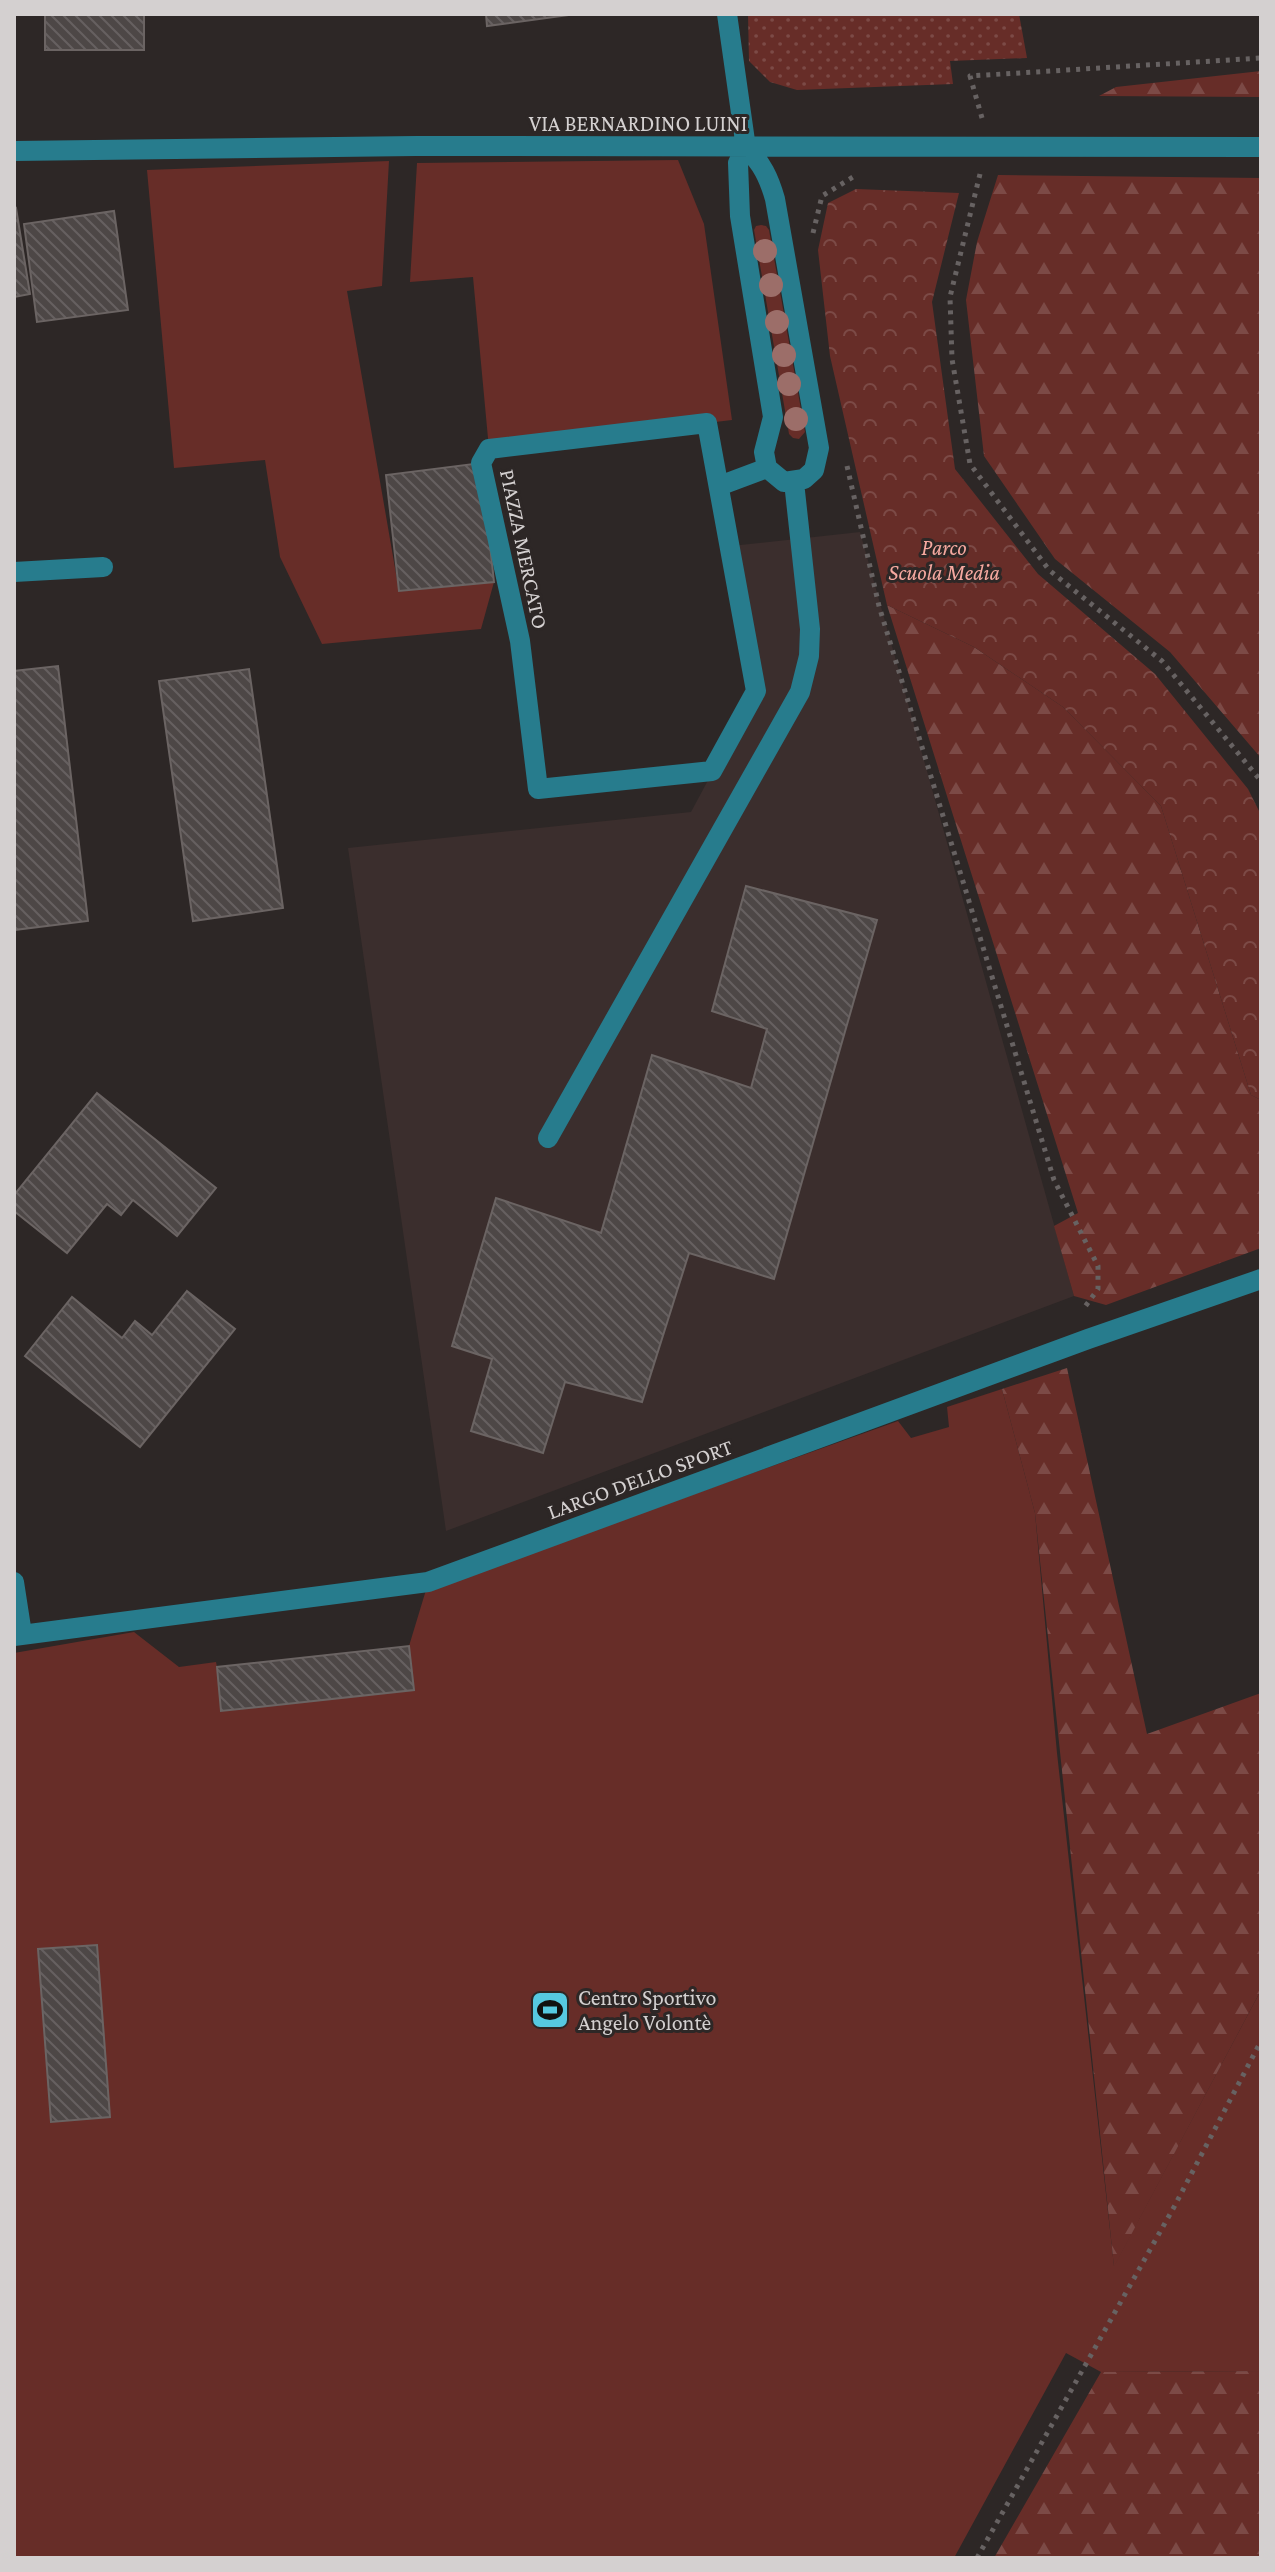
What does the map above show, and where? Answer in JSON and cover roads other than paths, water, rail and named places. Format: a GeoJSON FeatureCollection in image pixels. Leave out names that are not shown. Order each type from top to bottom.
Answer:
{"type":"FeatureCollection","features":[{"type":"Feature","properties":{"kind":"street"},"geometry":{"type":"LineString","coordinates":[[727,14],[746,148],[738,163],[739,205],[773,417],[764,452],[767,468],[784,482],[794,482],[804,479],[814,470],[819,448],[775,199],[769,176],[759,160],[746,148]]}},
{"type":"Feature","properties":{"kind":"street","name":"VIA BERNARDINO LUINI"},"geometry":{"type":"LineString","coordinates":[[14,151],[416,146],[1261,147]]}},
{"type":"Feature","properties":{"kind":"street","name":"PIAZZA MERCATO"},"geometry":{"type":"LineString","coordinates":[[707,423],[719,486],[756,691],[712,771],[538,789],[520,641],[481,463],[489,449],[707,423]]}},
{"type":"Feature","properties":{"kind":"street"},"geometry":{"type":"LineString","coordinates":[[719,486],[767,468]]}},
{"type":"Feature","properties":{"kind":"street"},"geometry":{"type":"LineString","coordinates":[[548,1138],[800,692],[809,656],[810,629],[794,482]]}},
{"type":"Feature","properties":{"kind":"street"},"geometry":{"type":"LineString","coordinates":[[14,572],[103,567]]}},
{"type":"Feature","properties":{"kind":"street","name":"LARGO DELLO SPORT"},"geometry":{"type":"LineString","coordinates":[[18,1635],[428,1582],[1088,1339],[1261,1279]]}},
{"type":"Feature","properties":{"kind":"street"},"geometry":{"type":"LineString","coordinates":[[14,1582],[18,1635]]}},
{"type":"Feature","properties":{"kind":"place","name":"Centro Sportivo Angelo Volontè"},"geometry":{"type":"Point","coordinates":[550,2010]}},
{"type":"Feature","properties":{"kind":"park label","name":"Parco Scuola Media"},"geometry":{"type":"Point","coordinates":[944,560]}}]}
